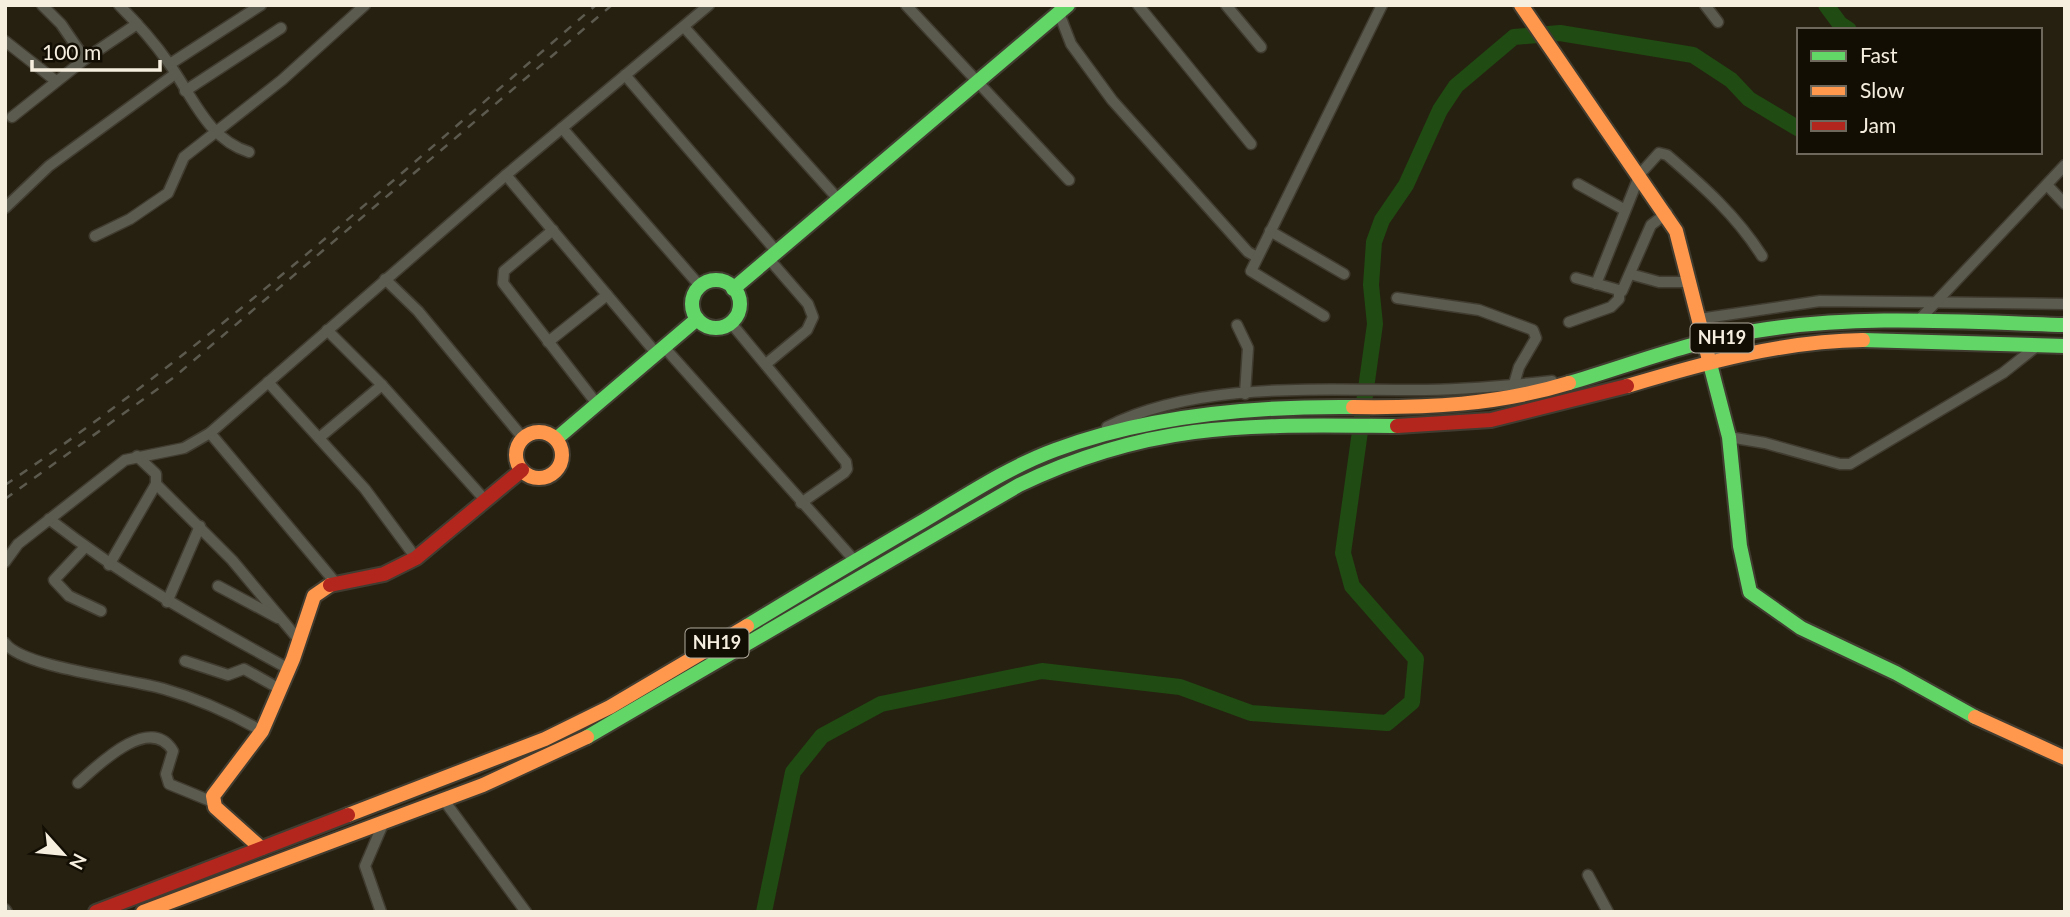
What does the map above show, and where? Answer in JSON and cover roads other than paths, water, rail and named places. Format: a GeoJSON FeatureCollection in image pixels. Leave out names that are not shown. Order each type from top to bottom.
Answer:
{"type":"FeatureCollection","features":[{"type":"Feature","properties":{"kind":"main road"},"geometry":{"type":"LineString","coordinates":[[1522,7],[1667,213],[1676,231],[1729,437],[1740,547],[1750,592],[1795,625],[1894,671],[2016,738],[2065,758]]}},
{"type":"Feature","properties":{"kind":"main road"},"geometry":{"type":"LineString","coordinates":[[733,289],[1064,9]]}},
{"type":"Feature","properties":{"kind":"main road"},"geometry":{"type":"LineString","coordinates":[[713,281],[733,289],[739,302],[731,323],[710,327],[697,319],[692,299],[700,286],[713,281]]}},
{"type":"Feature","properties":{"kind":"main road"},"geometry":{"type":"LineString","coordinates":[[556,439],[697,319]]}},
{"type":"Feature","properties":{"kind":"main road","name":"NH19"},"geometry":{"type":"LineString","coordinates":[[96,912],[545,739],[610,707],[1005,474],[1072,445],[1185,419],[1276,409],[1486,403],[1750,331],[1820,322],[2065,325]]}},
{"type":"Feature","properties":{"kind":"main road","name":"NH19"},"geometry":{"type":"LineString","coordinates":[[143,912],[513,772],[593,735],[1019,485],[1064,463],[1169,435],[1216,428],[1256,424],[1386,427],[1491,420],[1711,362],[1818,342],[2065,346]]}},
{"type":"Feature","properties":{"kind":"main road"},"geometry":{"type":"LineString","coordinates":[[537,432],[556,439],[562,455],[557,469],[537,478],[522,470],[516,452],[523,438],[537,432]]}},
{"type":"Feature","properties":{"kind":"main road"},"geometry":{"type":"LineString","coordinates":[[261,848],[213,802],[215,792],[262,731],[289,669],[314,596],[335,582],[384,573],[416,558],[522,470]]}},
{"type":"Feature","properties":{"kind":"street"},"geometry":{"type":"LineString","coordinates":[[41,5],[61,24],[85,59]]}},
{"type":"Feature","properties":{"kind":"street"},"geometry":{"type":"LineString","coordinates":[[95,236],[130,219],[168,193],[184,157],[293,71],[365,5]]}},
{"type":"Feature","properties":{"kind":"street"},"geometry":{"type":"LineString","coordinates":[[5,562],[18,544],[125,460],[184,448],[210,433],[385,279],[709,5]]}},
{"type":"Feature","properties":{"kind":"street"},"geometry":{"type":"LineString","coordinates":[[906,5],[1069,180]]}},
{"type":"Feature","properties":{"kind":"street"},"geometry":{"type":"LineString","coordinates":[[1138,5],[1251,144]]}},
{"type":"Feature","properties":{"kind":"street"},"geometry":{"type":"LineString","coordinates":[[1226,5],[1261,47]]}},
{"type":"Feature","properties":{"kind":"street"},"geometry":{"type":"LineString","coordinates":[[1324,316],[1251,271],[1382,5]]}},
{"type":"Feature","properties":{"kind":"street"},"geometry":{"type":"LineString","coordinates":[[1705,5],[1718,22]]}},
{"type":"Feature","properties":{"kind":"street"},"geometry":{"type":"LineString","coordinates":[[170,64],[259,6]]}},
{"type":"Feature","properties":{"kind":"street"},"geometry":{"type":"LineString","coordinates":[[123,7],[170,64],[185,91],[216,132],[228,144],[249,152]]}},
{"type":"Feature","properties":{"kind":"street"},"geometry":{"type":"LineString","coordinates":[[1064,9],[1071,44],[1112,100],[1248,252],[1257,257]]}},
{"type":"Feature","properties":{"kind":"street"},"geometry":{"type":"LineString","coordinates":[[12,117],[85,59],[137,24]]}},
{"type":"Feature","properties":{"kind":"street"},"geometry":{"type":"LineString","coordinates":[[684,27],[839,200]]}},
{"type":"Feature","properties":{"kind":"street"},"geometry":{"type":"LineString","coordinates":[[185,91],[281,28]]}},
{"type":"Feature","properties":{"kind":"street"},"geometry":{"type":"LineString","coordinates":[[5,41],[56,81]]}},
{"type":"Feature","properties":{"kind":"street"},"geometry":{"type":"LineString","coordinates":[[5,208],[48,166],[175,74]]}},
{"type":"Feature","properties":{"kind":"street"},"geometry":{"type":"LineString","coordinates":[[625,75],[773,255],[808,304],[813,317],[807,330],[766,364]]}},
{"type":"Feature","properties":{"kind":"street"},"geometry":{"type":"LineString","coordinates":[[562,128],[700,286]]}},
{"type":"Feature","properties":{"kind":"street"},"geometry":{"type":"LineString","coordinates":[[1596,284],[1640,174],[1659,153],[1667,155],[1719,200],[1741,224],[1762,256]]}},
{"type":"Feature","properties":{"kind":"street"},"geometry":{"type":"LineString","coordinates":[[1917,322],[2065,165]]}},
{"type":"Feature","properties":{"kind":"street"},"geometry":{"type":"LineString","coordinates":[[506,176],[607,295],[855,561]]}},
{"type":"Feature","properties":{"kind":"street"},"geometry":{"type":"LineString","coordinates":[[1578,184],[1625,210]]}},
{"type":"Feature","properties":{"kind":"street"},"geometry":{"type":"LineString","coordinates":[[2047,185],[2065,204]]}},
{"type":"Feature","properties":{"kind":"street"},"geometry":{"type":"LineString","coordinates":[[1619,291],[1625,287],[1651,225],[1667,213]]}},
{"type":"Feature","properties":{"kind":"street"},"geometry":{"type":"LineString","coordinates":[[553,230],[505,271],[502,279],[597,404]]}},
{"type":"Feature","properties":{"kind":"street"},"geometry":{"type":"LineString","coordinates":[[1270,231],[1344,274]]}},
{"type":"Feature","properties":{"kind":"street"},"geometry":{"type":"LineString","coordinates":[[1630,274],[1658,282],[1690,282]]}},
{"type":"Feature","properties":{"kind":"street"},"geometry":{"type":"LineString","coordinates":[[1576,278],[1619,291]]}},
{"type":"Feature","properties":{"kind":"street"},"geometry":{"type":"LineString","coordinates":[[385,279],[418,312],[523,438]]}},
{"type":"Feature","properties":{"kind":"street"},"geometry":{"type":"LineString","coordinates":[[1569,322],[1611,307],[1619,299],[1619,291]]}},
{"type":"Feature","properties":{"kind":"street"},"geometry":{"type":"LineString","coordinates":[[548,342],[607,295]]}},
{"type":"Feature","properties":{"kind":"street"},"geometry":{"type":"LineString","coordinates":[[1397,298],[1479,310],[1533,330],[1536,338],[1519,366],[1514,384]]}},
{"type":"Feature","properties":{"kind":"street"},"geometry":{"type":"LineString","coordinates":[[1699,319],[1820,301],[2065,304]]}},
{"type":"Feature","properties":{"kind":"street"},"geometry":{"type":"LineString","coordinates":[[731,323],[846,462],[847,469],[844,473],[801,503]]}},
{"type":"Feature","properties":{"kind":"street"},"geometry":{"type":"LineString","coordinates":[[1237,326],[1248,348],[1245,394]]}},
{"type":"Feature","properties":{"kind":"street"},"geometry":{"type":"LineString","coordinates":[[327,330],[382,385],[486,501]]}},
{"type":"Feature","properties":{"kind":"street"},"geometry":{"type":"LineString","coordinates":[[1729,437],[1765,443],[1840,464],[1850,464],[2003,373],[2037,345]]}},
{"type":"Feature","properties":{"kind":"street"},"geometry":{"type":"LineString","coordinates":[[1072,445],[1122,420],[1192,401],[1245,394],[1456,390],[1592,376]]}},
{"type":"Feature","properties":{"kind":"street"},"geometry":{"type":"LineString","coordinates":[[268,382],[365,489],[416,558]]}},
{"type":"Feature","properties":{"kind":"street"},"geometry":{"type":"LineString","coordinates":[[319,438],[382,385]]}},
{"type":"Feature","properties":{"kind":"street"},"geometry":{"type":"LineString","coordinates":[[210,433],[335,582]]}},
{"type":"Feature","properties":{"kind":"street"},"geometry":{"type":"LineString","coordinates":[[109,565],[156,484],[156,474],[136,456]]}},
{"type":"Feature","properties":{"kind":"street"},"geometry":{"type":"LineString","coordinates":[[156,484],[200,526],[299,640]]}},
{"type":"Feature","properties":{"kind":"street"},"geometry":{"type":"LineString","coordinates":[[49,519],[109,565],[167,602],[289,669]]}},
{"type":"Feature","properties":{"kind":"street"},"geometry":{"type":"LineString","coordinates":[[167,602],[200,526]]}},
{"type":"Feature","properties":{"kind":"street"},"geometry":{"type":"LineString","coordinates":[[85,547],[54,580],[69,596],[101,611]]}},
{"type":"Feature","properties":{"kind":"street"},"geometry":{"type":"LineString","coordinates":[[218,586],[282,620]]}},
{"type":"Feature","properties":{"kind":"street"},"geometry":{"type":"LineString","coordinates":[[5,643],[21,654],[88,674],[160,688],[204,702],[262,731]]}},
{"type":"Feature","properties":{"kind":"street"},"geometry":{"type":"LineString","coordinates":[[185,661],[228,675],[244,669],[280,689]]}},
{"type":"Feature","properties":{"kind":"street"},"geometry":{"type":"LineString","coordinates":[[78,783],[138,738],[151,737],[173,751],[166,774],[169,784],[213,802]]}},
{"type":"Feature","properties":{"kind":"street"},"geometry":{"type":"LineString","coordinates":[[443,799],[526,912]]}},
{"type":"Feature","properties":{"kind":"street"},"geometry":{"type":"LineString","coordinates":[[381,912],[365,866],[384,821]]}},
{"type":"Feature","properties":{"kind":"street"},"geometry":{"type":"LineString","coordinates":[[1588,874],[1608,912]]}},
{"type":"Feature","properties":{"kind":"waterway"},"geometry":{"type":"LineString","coordinates":[[1826,5],[1846,28]]}},
{"type":"Feature","properties":{"kind":"waterway"},"geometry":{"type":"LineString","coordinates":[[764,912],[793,772],[822,736],[881,704],[1042,671],[1180,687],[1251,713],[1387,723],[1412,702],[1416,659],[1352,586],[1343,553],[1375,324],[1371,285],[1374,242],[1382,220],[1406,185],[1440,110],[1456,86],[1514,37],[1560,33],[1693,55],[1731,80],[1749,99],[1797,128]]}},
{"type":"Feature","properties":{"kind":"railway"},"geometry":{"type":"LineString","coordinates":[[5,485],[83,430],[234,314],[596,5]]}},
{"type":"Feature","properties":{"kind":"railway"},"geometry":{"type":"LineString","coordinates":[[5,499],[173,378],[612,5]]}}]}
